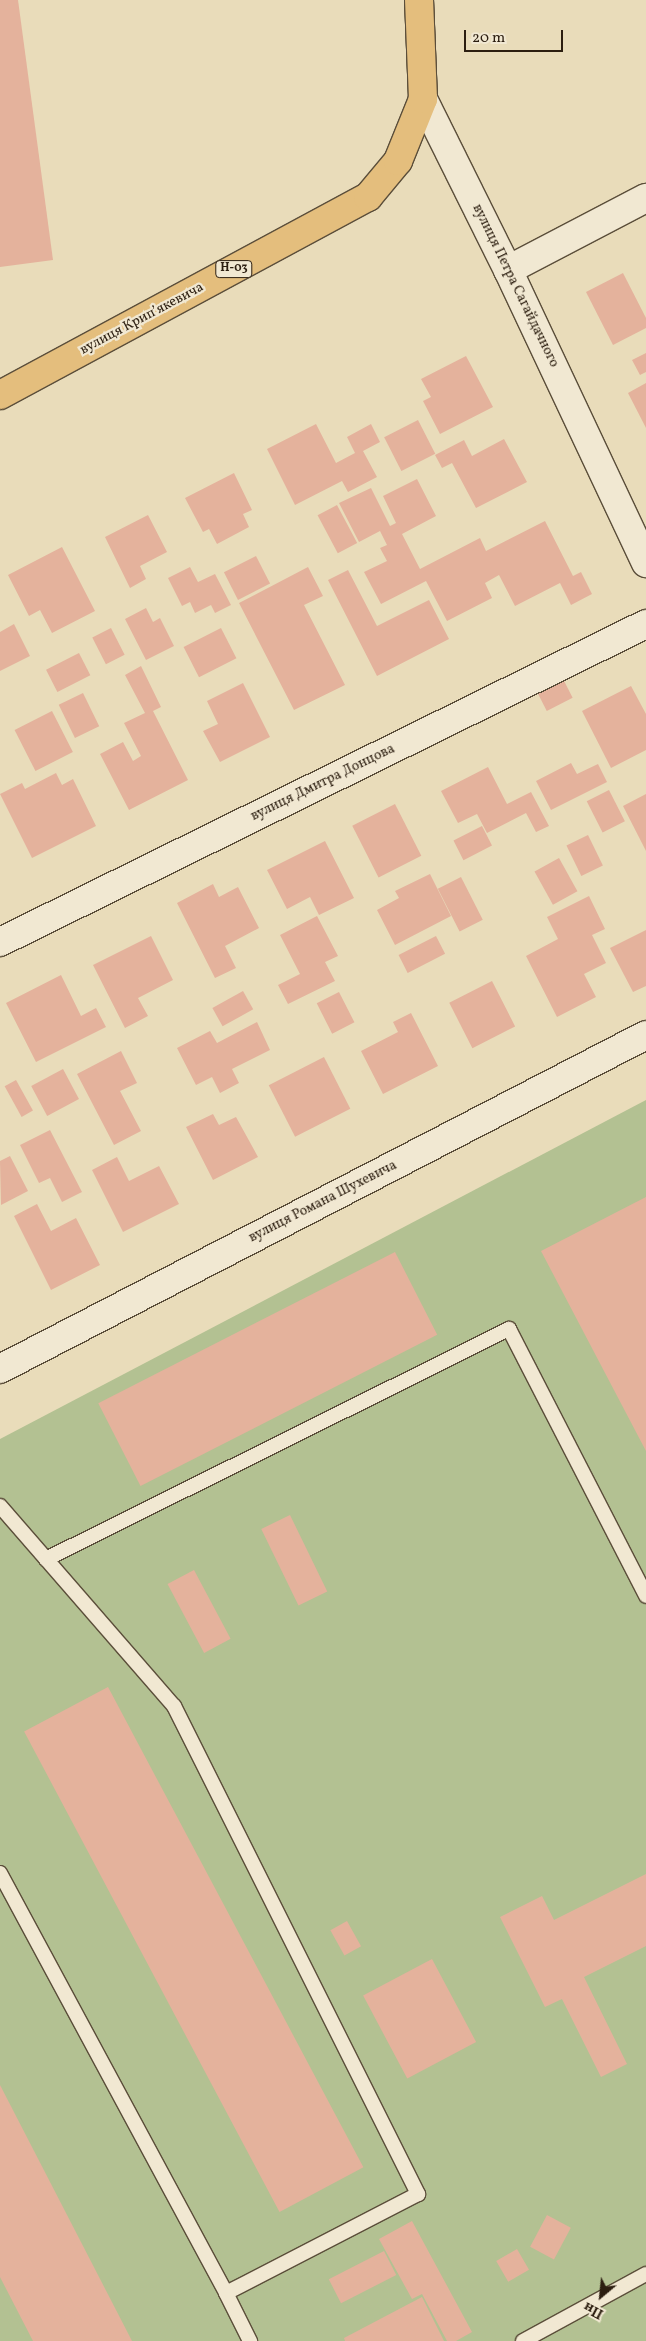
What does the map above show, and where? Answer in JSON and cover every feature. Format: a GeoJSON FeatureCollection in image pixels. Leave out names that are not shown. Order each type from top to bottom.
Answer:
{"type":"FeatureCollection","features":[{"type":"Feature","properties":{"kind":"main road","name":"вулиця Петра Сагайдачного"},"geometry":{"type":"LineString","coordinates":[[419,0],[423,99]]}},
{"type":"Feature","properties":{"kind":"main road","name":"вулиця Крипʼякевича"},"geometry":{"type":"LineString","coordinates":[[0,395],[368,196],[398,161],[423,99]]}},
{"type":"Feature","properties":{"kind":"street","name":"вулиця Петра Сагайдачного"},"geometry":{"type":"LineString","coordinates":[[423,99],[508,270],[646,563]]}},
{"type":"Feature","properties":{"kind":"street"},"geometry":{"type":"LineString","coordinates":[[508,270],[646,198]]}},
{"type":"Feature","properties":{"kind":"street","name":"вулиця Дмитра Донцова"},"geometry":{"type":"LineString","coordinates":[[0,942],[646,624]]}},
{"type":"Feature","properties":{"kind":"street","name":"вулиця Романа Шухевича"},"geometry":{"type":"LineString","coordinates":[[0,1369],[646,1035]]}},
{"type":"Feature","properties":{"kind":"lane"},"geometry":{"type":"LineString","coordinates":[[46,1559],[509,1329],[646,1596]]}},
{"type":"Feature","properties":{"kind":"lane"},"geometry":{"type":"LineString","coordinates":[[0,1506],[174,1706],[418,2194],[226,2293]]}},
{"type":"Feature","properties":{"kind":"lane"},"geometry":{"type":"LineString","coordinates":[[0,1873],[250,2341]]}},
{"type":"Feature","properties":{"kind":"lane"},"geometry":{"type":"LineString","coordinates":[[523,2341],[646,2274]]}},
{"type":"Feature","properties":{"kind":"green space"},"geometry":{"type":"Polygon","coordinates":[[[646,1100],[646,2341],[0,2341],[0,1439],[646,1100]]]}},
{"type":"Feature","properties":{"kind":"building"},"geometry":{"type":"Polygon","coordinates":[[[0,0],[18,0],[53,260],[0,267],[0,0]]]}},
{"type":"Feature","properties":{"kind":"building"},"geometry":{"type":"Polygon","coordinates":[[[623,273],[646,318],[646,328],[613,345],[586,292],[623,273]]]}},
{"type":"Feature","properties":{"kind":"building"},"geometry":{"type":"Polygon","coordinates":[[[646,353],[646,372],[640,375],[632,360],[646,353]]]}},
{"type":"Feature","properties":{"kind":"building"},"geometry":{"type":"Polygon","coordinates":[[[466,356],[493,407],[440,434],[423,401],[431,397],[421,379],[466,356]]]}},
{"type":"Feature","properties":{"kind":"building"},"geometry":{"type":"Polygon","coordinates":[[[646,383],[646,428],[628,393],[646,383]]]}},
{"type":"Feature","properties":{"kind":"building"},"geometry":{"type":"Polygon","coordinates":[[[418,420],[435,454],[401,471],[384,437],[418,420]]]}},
{"type":"Feature","properties":{"kind":"building"},"geometry":{"type":"Polygon","coordinates":[[[316,424],[336,463],[355,453],[347,437],[371,424],[380,442],[363,451],[377,477],[348,492],[342,481],[295,505],[267,449],[316,424]]]}},
{"type":"Feature","properties":{"kind":"building"},"geometry":{"type":"Polygon","coordinates":[[[504,439],[527,482],[476,508],[452,463],[442,468],[435,455],[464,440],[472,456],[504,439]]]}},
{"type":"Feature","properties":{"kind":"building"},"geometry":{"type":"Polygon","coordinates":[[[234,473],[252,510],[243,514],[249,527],[217,544],[209,529],[203,532],[185,498],[234,473]]]}},
{"type":"Feature","properties":{"kind":"building"},"geometry":{"type":"Polygon","coordinates":[[[417,479],[436,516],[402,534],[420,569],[480,538],[486,551],[545,521],[573,576],[581,572],[592,594],[571,605],[560,583],[515,606],[499,575],[485,583],[492,598],[447,621],[426,581],[381,604],[364,572],[387,561],[380,548],[387,545],[380,531],[359,542],[339,503],[371,488],[390,526],[396,523],[383,496],[417,479]]]}},
{"type":"Feature","properties":{"kind":"building"},"geometry":{"type":"Polygon","coordinates":[[[337,505],[357,543],[338,553],[318,515],[337,505]]]}},
{"type":"Feature","properties":{"kind":"building"},"geometry":{"type":"Polygon","coordinates":[[[148,515],[167,552],[140,566],[146,579],[130,588],[105,537],[148,515]]]}},
{"type":"Feature","properties":{"kind":"building"},"geometry":{"type":"Polygon","coordinates":[[[62,547],[95,611],[52,633],[40,610],[29,616],[8,575],[62,547]]]}},
{"type":"Feature","properties":{"kind":"building"},"geometry":{"type":"Polygon","coordinates":[[[256,556],[270,584],[238,600],[224,572],[256,556]]]}},
{"type":"Feature","properties":{"kind":"building"},"geometry":{"type":"Polygon","coordinates":[[[190,567],[198,582],[215,574],[231,605],[215,613],[211,605],[195,613],[190,602],[182,606],[168,578],[190,567]]]}},
{"type":"Feature","properties":{"kind":"building"},"geometry":{"type":"Polygon","coordinates":[[[308,567],[323,596],[304,605],[345,685],[294,710],[239,603],[308,567]]]}},
{"type":"Feature","properties":{"kind":"building"},"geometry":{"type":"Polygon","coordinates":[[[348,570],[377,626],[429,600],[449,639],[377,676],[328,580],[348,570]]]}},
{"type":"Feature","properties":{"kind":"building"},"geometry":{"type":"Polygon","coordinates":[[[146,608],[153,622],[160,618],[174,646],[146,660],[125,619],[146,608]]]}},
{"type":"Feature","properties":{"kind":"building"},"geometry":{"type":"Polygon","coordinates":[[[14,624],[30,656],[0,671],[0,632],[14,624]]]}},
{"type":"Feature","properties":{"kind":"building"},"geometry":{"type":"Polygon","coordinates":[[[111,628],[125,655],[106,664],[92,638],[111,628]]]}},
{"type":"Feature","properties":{"kind":"building"},"geometry":{"type":"Polygon","coordinates":[[[221,628],[236,658],[199,677],[184,647],[221,628]]]}},
{"type":"Feature","properties":{"kind":"building"},"geometry":{"type":"Polygon","coordinates":[[[79,653],[90,675],[57,692],[46,670],[79,653]]]}},
{"type":"Feature","properties":{"kind":"building"},"geometry":{"type":"Polygon","coordinates":[[[141,666],[161,707],[153,711],[188,780],[129,810],[100,754],[123,742],[133,761],[141,756],[124,723],[145,713],[125,675],[141,666]]]}},
{"type":"Feature","properties":{"kind":"building"},"geometry":{"type":"Polygon","coordinates":[[[559,671],[573,698],[547,711],[533,684],[559,671]]]}},
{"type":"Feature","properties":{"kind":"building"},"geometry":{"type":"Polygon","coordinates":[[[243,683],[270,737],[220,762],[203,731],[218,724],[207,701],[243,683]]]}},
{"type":"Feature","properties":{"kind":"building"},"geometry":{"type":"Polygon","coordinates":[[[631,686],[646,714],[646,750],[611,768],[582,711],[631,686]]]}},
{"type":"Feature","properties":{"kind":"building"},"geometry":{"type":"Polygon","coordinates":[[[83,693],[99,726],[75,738],[59,705],[83,693]]]}},
{"type":"Feature","properties":{"kind":"building"},"geometry":{"type":"Polygon","coordinates":[[[52,711],[73,752],[35,771],[15,730],[52,711]]]}},
{"type":"Feature","properties":{"kind":"building"},"geometry":{"type":"Polygon","coordinates":[[[571,763],[577,774],[598,764],[607,782],[551,810],[536,781],[571,763]]]}},
{"type":"Feature","properties":{"kind":"building"},"geometry":{"type":"Polygon","coordinates":[[[488,767],[507,804],[531,792],[549,826],[536,832],[526,813],[487,833],[477,814],[458,823],[441,791],[488,767]]]}},
{"type":"Feature","properties":{"kind":"building"},"geometry":{"type":"Polygon","coordinates":[[[56,773],[62,785],[73,779],[96,826],[32,858],[0,794],[22,783],[25,789],[56,773]]]}},
{"type":"Feature","properties":{"kind":"building"},"geometry":{"type":"Polygon","coordinates":[[[609,790],[625,821],[603,833],[587,801],[609,790]]]}},
{"type":"Feature","properties":{"kind":"building"},"geometry":{"type":"Polygon","coordinates":[[[646,794],[646,851],[623,806],[646,794]]]}},
{"type":"Feature","properties":{"kind":"building"},"geometry":{"type":"Polygon","coordinates":[[[395,804],[421,856],[379,877],[352,826],[395,804]]]}},
{"type":"Feature","properties":{"kind":"building"},"geometry":{"type":"Polygon","coordinates":[[[482,826],[492,846],[463,860],[453,841],[482,826]]]}},
{"type":"Feature","properties":{"kind":"building"},"geometry":{"type":"Polygon","coordinates":[[[588,835],[603,866],[581,876],[566,846],[588,835]]]}},
{"type":"Feature","properties":{"kind":"building"},"geometry":{"type":"Polygon","coordinates":[[[325,841],[354,898],[319,915],[310,897],[287,909],[267,870],[325,841]]]}},
{"type":"Feature","properties":{"kind":"building"},"geometry":{"type":"Polygon","coordinates":[[[559,858],[577,891],[553,905],[535,872],[559,858]]]}},
{"type":"Feature","properties":{"kind":"building"},"geometry":{"type":"Polygon","coordinates":[[[430,874],[451,916],[395,945],[377,910],[399,898],[395,891],[430,874]]]}},
{"type":"Feature","properties":{"kind":"building"},"geometry":{"type":"Polygon","coordinates":[[[461,877],[483,920],[460,932],[438,889],[461,877]]]}},
{"type":"Feature","properties":{"kind":"building"},"geometry":{"type":"Polygon","coordinates":[[[213,884],[219,897],[238,887],[259,928],[225,946],[236,968],[215,978],[177,903],[213,884]]]}},
{"type":"Feature","properties":{"kind":"building"},"geometry":{"type":"Polygon","coordinates":[[[589,896],[605,929],[592,935],[606,963],[584,974],[596,997],[557,1017],[526,956],[558,939],[547,917],[589,896]]]}},
{"type":"Feature","properties":{"kind":"building"},"geometry":{"type":"Polygon","coordinates":[[[317,916],[338,956],[325,962],[335,981],[288,1004],[278,985],[300,974],[280,935],[317,916]]]}},
{"type":"Feature","properties":{"kind":"building"},"geometry":{"type":"Polygon","coordinates":[[[646,930],[646,986],[633,992],[610,948],[646,930]]]}},
{"type":"Feature","properties":{"kind":"building"},"geometry":{"type":"Polygon","coordinates":[[[151,936],[173,980],[138,998],[148,1016],[125,1028],[93,965],[151,936]]]}},
{"type":"Feature","properties":{"kind":"building"},"geometry":{"type":"Polygon","coordinates":[[[436,936],[445,954],[408,973],[399,955],[436,936]]]}},
{"type":"Feature","properties":{"kind":"building"},"geometry":{"type":"Polygon","coordinates":[[[61,975],[81,1016],[96,1008],[106,1027],[36,1062],[6,1003],[61,975]]]}},
{"type":"Feature","properties":{"kind":"building"},"geometry":{"type":"Polygon","coordinates":[[[492,981],[515,1026],[472,1048],[449,1003],[492,981]]]}},
{"type":"Feature","properties":{"kind":"building"},"geometry":{"type":"Polygon","coordinates":[[[243,991],[253,1009],[223,1026],[212,1008],[243,991]]]}},
{"type":"Feature","properties":{"kind":"building"},"geometry":{"type":"Polygon","coordinates":[[[339,992],[354,1022],[332,1034],[317,1003],[339,992]]]}},
{"type":"Feature","properties":{"kind":"building"},"geometry":{"type":"Polygon","coordinates":[[[411,1013],[438,1066],[383,1094],[361,1051],[398,1032],[393,1022],[411,1013]]]}},
{"type":"Feature","properties":{"kind":"building"},"geometry":{"type":"Polygon","coordinates":[[[257,1022],[270,1050],[232,1069],[239,1083],[220,1093],[212,1077],[196,1085],[177,1048],[210,1031],[217,1043],[257,1022]]]}},
{"type":"Feature","properties":{"kind":"building"},"geometry":{"type":"Polygon","coordinates":[[[121,1051],[137,1083],[120,1091],[141,1131],[114,1145],[77,1074],[121,1051]]]}},
{"type":"Feature","properties":{"kind":"building"},"geometry":{"type":"Polygon","coordinates":[[[324,1057],[350,1109],[295,1137],[269,1085],[324,1057]]]}},
{"type":"Feature","properties":{"kind":"building"},"geometry":{"type":"Polygon","coordinates":[[[63,1069],[79,1099],[47,1116],[31,1086],[63,1069]]]}},
{"type":"Feature","properties":{"kind":"building"},"geometry":{"type":"Polygon","coordinates":[[[16,1080],[33,1111],[22,1117],[5,1086],[16,1080]]]}},
{"type":"Feature","properties":{"kind":"building"},"geometry":{"type":"Polygon","coordinates":[[[213,1114],[219,1125],[236,1117],[258,1157],[213,1180],[186,1127],[213,1114]]]}},
{"type":"Feature","properties":{"kind":"building"},"geometry":{"type":"Polygon","coordinates":[[[50,1130],[82,1192],[62,1202],[50,1178],[39,1183],[20,1145],[50,1130]]]}},
{"type":"Feature","properties":{"kind":"building"},"geometry":{"type":"Polygon","coordinates":[[[10,1156],[28,1191],[1,1205],[0,1161],[10,1156]]]}},
{"type":"Feature","properties":{"kind":"building"},"geometry":{"type":"Polygon","coordinates":[[[117,1157],[129,1181],[159,1166],[179,1204],[123,1232],[92,1170],[117,1157]]]}},
{"type":"Feature","properties":{"kind":"building"},"geometry":{"type":"Polygon","coordinates":[[[646,1197],[646,1451],[541,1251],[646,1197]]]}},
{"type":"Feature","properties":{"kind":"building"},"geometry":{"type":"Polygon","coordinates":[[[37,1204],[51,1231],[76,1218],[100,1265],[51,1290],[14,1216],[37,1204]]]}},
{"type":"Feature","properties":{"kind":"building"},"geometry":{"type":"Polygon","coordinates":[[[395,1252],[437,1335],[141,1486],[98,1403],[395,1252]]]}},
{"type":"Feature","properties":{"kind":"building"},"geometry":{"type":"Polygon","coordinates":[[[290,1515],[327,1591],[299,1605],[261,1529],[290,1515]]]}},
{"type":"Feature","properties":{"kind":"building"},"geometry":{"type":"Polygon","coordinates":[[[194,1570],[231,1639],[204,1653],[168,1584],[194,1570]]]}},
{"type":"Feature","properties":{"kind":"building"},"geometry":{"type":"Polygon","coordinates":[[[108,1687],[363,2167],[280,2212],[24,1732],[108,1687]]]}},
{"type":"Feature","properties":{"kind":"building"},"geometry":{"type":"Polygon","coordinates":[[[646,1874],[646,1946],[584,1977],[627,2064],[601,2077],[562,1999],[545,2007],[500,1917],[542,1896],[554,1920],[646,1874]]]}},
{"type":"Feature","properties":{"kind":"building"},"geometry":{"type":"Polygon","coordinates":[[[347,1921],[361,1946],[344,1956],[330,1930],[347,1921]]]}},
{"type":"Feature","properties":{"kind":"building"},"geometry":{"type":"Polygon","coordinates":[[[432,1959],[476,2042],[407,2079],[363,1996],[432,1959]]]}},
{"type":"Feature","properties":{"kind":"building"},"geometry":{"type":"Polygon","coordinates":[[[0,2085],[132,2341],[33,2341],[0,2277],[0,2085]]]}},
{"type":"Feature","properties":{"kind":"building"},"geometry":{"type":"Polygon","coordinates":[[[547,2215],[571,2228],[554,2259],[530,2247],[547,2215]]]}},
{"type":"Feature","properties":{"kind":"building"},"geometry":{"type":"Polygon","coordinates":[[[412,2221],[472,2332],[456,2341],[447,2341],[422,2294],[412,2299],[379,2239],[412,2221]]]}},
{"type":"Feature","properties":{"kind":"building"},"geometry":{"type":"Polygon","coordinates":[[[517,2249],[529,2270],[508,2282],[496,2261],[517,2249]]]}},
{"type":"Feature","properties":{"kind":"building"},"geometry":{"type":"Polygon","coordinates":[[[384,2251],[396,2275],[341,2303],[329,2279],[384,2251]]]}},
{"type":"Feature","properties":{"kind":"building"},"geometry":{"type":"Polygon","coordinates":[[[422,2297],[444,2341],[345,2341],[344,2338],[422,2297]]]}}]}
